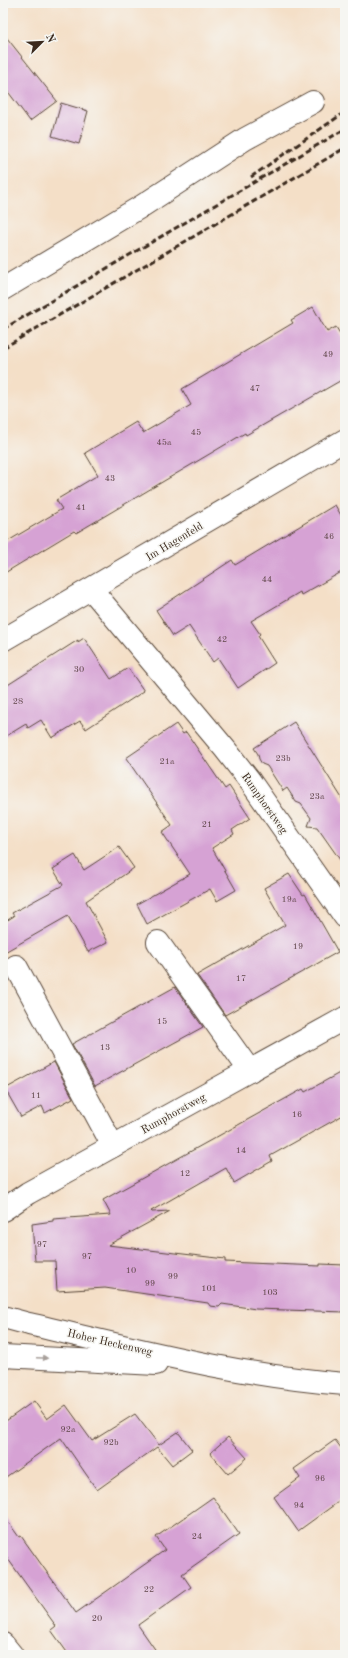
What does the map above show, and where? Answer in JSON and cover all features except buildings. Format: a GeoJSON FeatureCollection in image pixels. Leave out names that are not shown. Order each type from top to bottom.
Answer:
{"type":"FeatureCollection","features":[{"type":"Feature","properties":{"kind":"street"},"geometry":{"type":"LineString","coordinates":[[3,289],[142,206],[245,139],[313,102]]}},
{"type":"Feature","properties":{"kind":"street","name":"Im Hagenfeld"},"geometry":{"type":"LineString","coordinates":[[3,640],[92,590],[345,440]]}},
{"type":"Feature","properties":{"kind":"street","name":"Rumphorstweg"},"geometry":{"type":"LineString","coordinates":[[92,590],[250,781],[345,917]]}},
{"type":"Feature","properties":{"kind":"street"},"geometry":{"type":"LineString","coordinates":[[158,942],[250,1071]]}},
{"type":"Feature","properties":{"kind":"street"},"geometry":{"type":"LineString","coordinates":[[16,966],[113,1146]]}},
{"type":"Feature","properties":{"kind":"street","name":"Rumphorstweg"},"geometry":{"type":"LineString","coordinates":[[3,1210],[28,1193],[345,1018]]}},
{"type":"Feature","properties":{"kind":"street","name":"Hoher Heckenweg"},"geometry":{"type":"LineString","coordinates":[[3,1317],[217,1367],[342,1387]]}},
{"type":"Feature","properties":{"kind":"street","name":"Hoher Heckenweg"},"geometry":{"type":"LineString","coordinates":[[3,1356],[217,1367]]}},
{"type":"Feature","properties":{"kind":"street"},"geometry":{"type":"LineString","coordinates":[[3,1644],[12,1655]]}},
{"type":"Feature","properties":{"kind":"railway"},"geometry":{"type":"LineString","coordinates":[[251,177],[345,112]]}},
{"type":"Feature","properties":{"kind":"railway"},"geometry":{"type":"LineString","coordinates":[[3,329],[345,129]]}},
{"type":"Feature","properties":{"kind":"railway"},"geometry":{"type":"LineString","coordinates":[[3,348],[345,148]]}}]}
